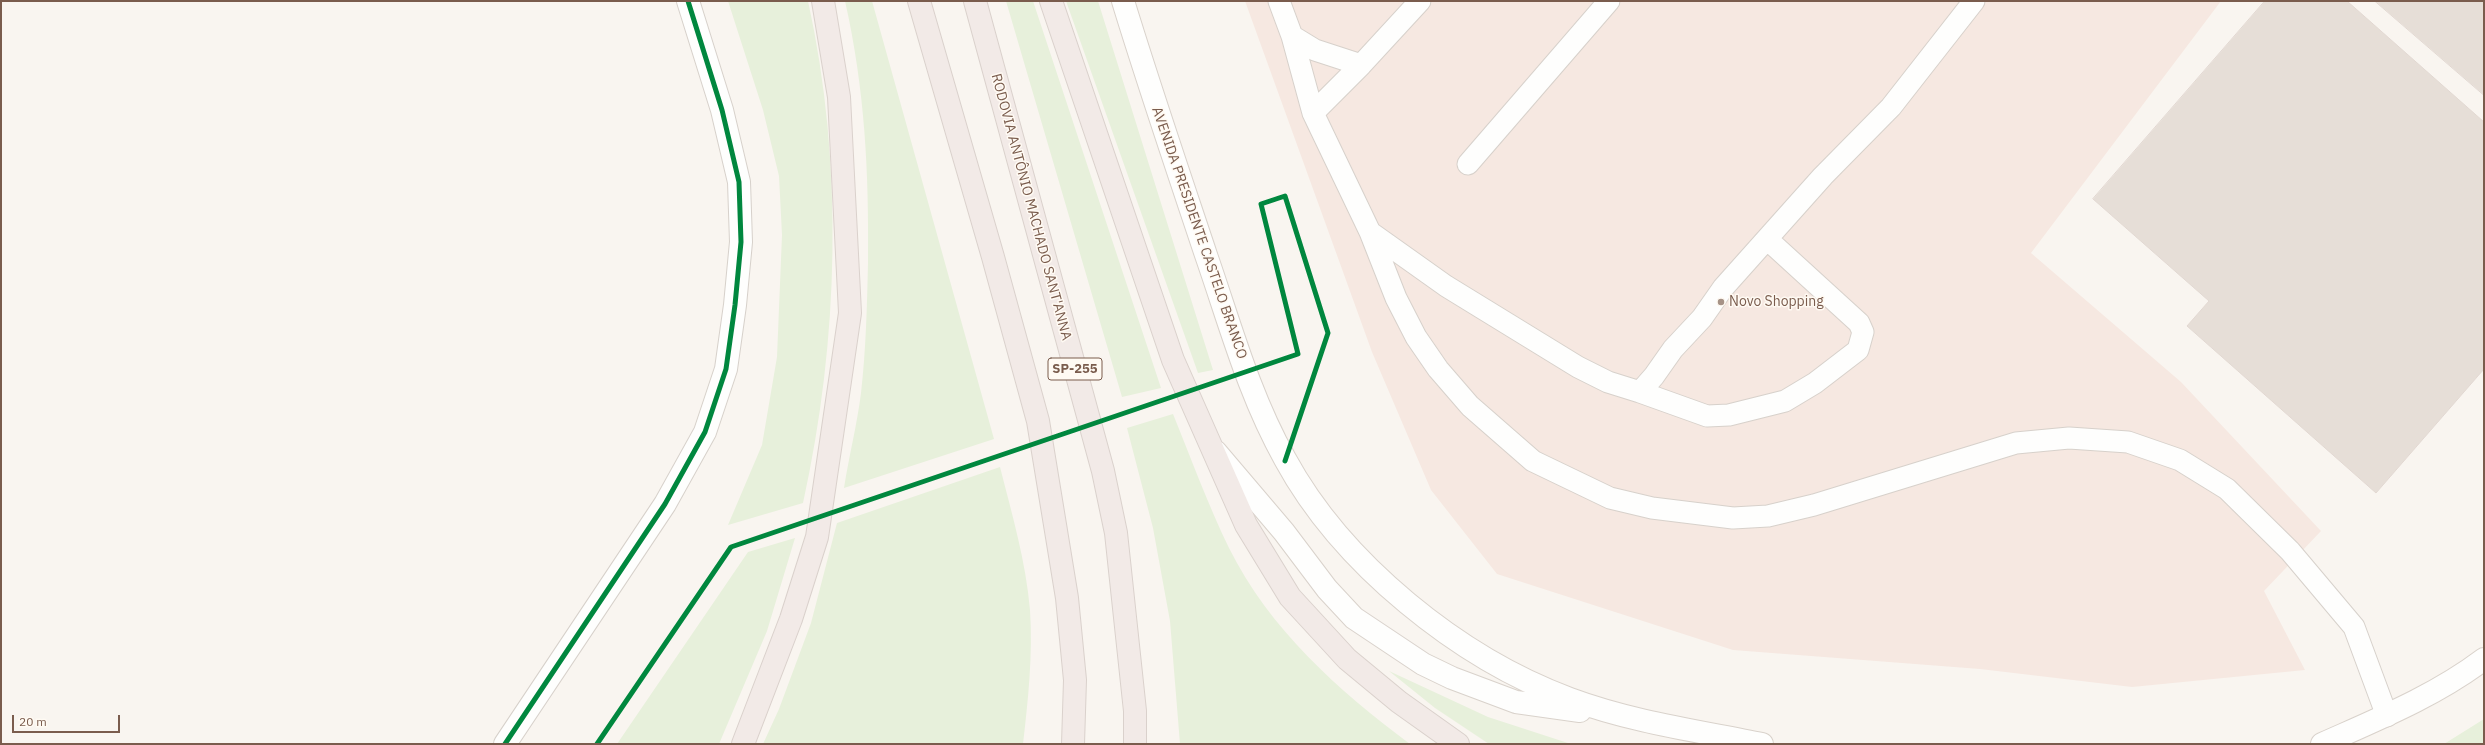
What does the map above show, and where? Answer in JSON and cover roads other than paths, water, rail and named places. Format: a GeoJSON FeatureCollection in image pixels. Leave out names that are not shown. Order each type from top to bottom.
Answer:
{"type":"FeatureCollection","features":[{"type":"Feature","properties":{"kind":"highway"},"geometry":{"type":"LineString","coordinates":[[743,744],[791,620],[817,537],[850,313],[839,97],[823,1]]}},
{"type":"Feature","properties":{"kind":"highway","name":"SP-255"},"geometry":{"type":"LineString","coordinates":[[919,1],[993,257],[1038,421],[1067,598],[1075,680],[1073,744]]}},
{"type":"Feature","properties":{"kind":"highway","name":"RODOVIA ANTÔNIO MACHADO SANT'ANNA"},"geometry":{"type":"LineString","coordinates":[[975,1],[1103,471],[1116,533],[1135,711],[1135,744]]}},
{"type":"Feature","properties":{"kind":"highway"},"geometry":{"type":"LineString","coordinates":[[1051,1],[1173,360],[1246,525],[1290,597],[1347,660],[1399,702],[1458,744]]}},
{"type":"Feature","properties":{"kind":"main road"},"geometry":{"type":"LineString","coordinates":[[505,744],[665,504],[705,432],[726,369],[735,305],[741,242],[739,182],[722,110],[688,1]]}},
{"type":"Feature","properties":{"kind":"main road","name":"AVENIDA PRESIDENTE CASTELO BRANCO"},"geometry":{"type":"LineString","coordinates":[[1123,1],[1151,94],[1257,404],[1285,461],[1343,543],[1410,604],[1450,637],[1523,678],[1570,699],[1638,720],[1762,744]]}},
{"type":"Feature","properties":{"kind":"main road"},"geometry":{"type":"LineString","coordinates":[[1211,446],[1284,532],[1327,589],[1354,618],[1392,645],[1430,668],[1516,702],[1638,720]]}},
{"type":"Feature","properties":{"kind":"main road"},"geometry":{"type":"LineString","coordinates":[[2322,744],[2386,716],[2456,681],[2484,659]]}},
{"type":"Feature","properties":{"kind":"lane"},"geometry":{"type":"LineString","coordinates":[[1279,1],[1292,36],[1300,72],[1313,113],[1370,232],[1396,298],[1416,337],[1438,369],[1470,406],[1533,461],[1610,498],[1652,508],[1733,518],[1768,516],[2016,443],[2069,438],[2128,442],[2180,460],[2227,488],[2290,551],[2354,627],[2386,716]]}},
{"type":"Feature","properties":{"kind":"lane"},"geometry":{"type":"LineString","coordinates":[[1313,113],[1361,65],[1420,1]]}},
{"type":"Feature","properties":{"kind":"lane"},"geometry":{"type":"LineString","coordinates":[[1468,164],[1608,1]]}},
{"type":"Feature","properties":{"kind":"lane"},"geometry":{"type":"LineString","coordinates":[[1640,392],[1654,376],[1672,349],[1702,318],[1723,288],[1823,176],[1890,108],[1974,1]]}},
{"type":"Feature","properties":{"kind":"lane"},"geometry":{"type":"LineString","coordinates":[[1292,36],[1315,50],[1361,65]]}},
{"type":"Feature","properties":{"kind":"lane"},"geometry":{"type":"LineString","coordinates":[[1370,232],[1446,286],[1578,367],[1608,382],[1707,416],[1729,415],[1785,401],[1816,383],[1858,350],[1863,332],[1859,323],[1767,239]]}},
{"type":"Feature","properties":{"kind":"place","name":"Novo Shopping"},"geometry":{"type":"Point","coordinates":[1721,302]}}]}
